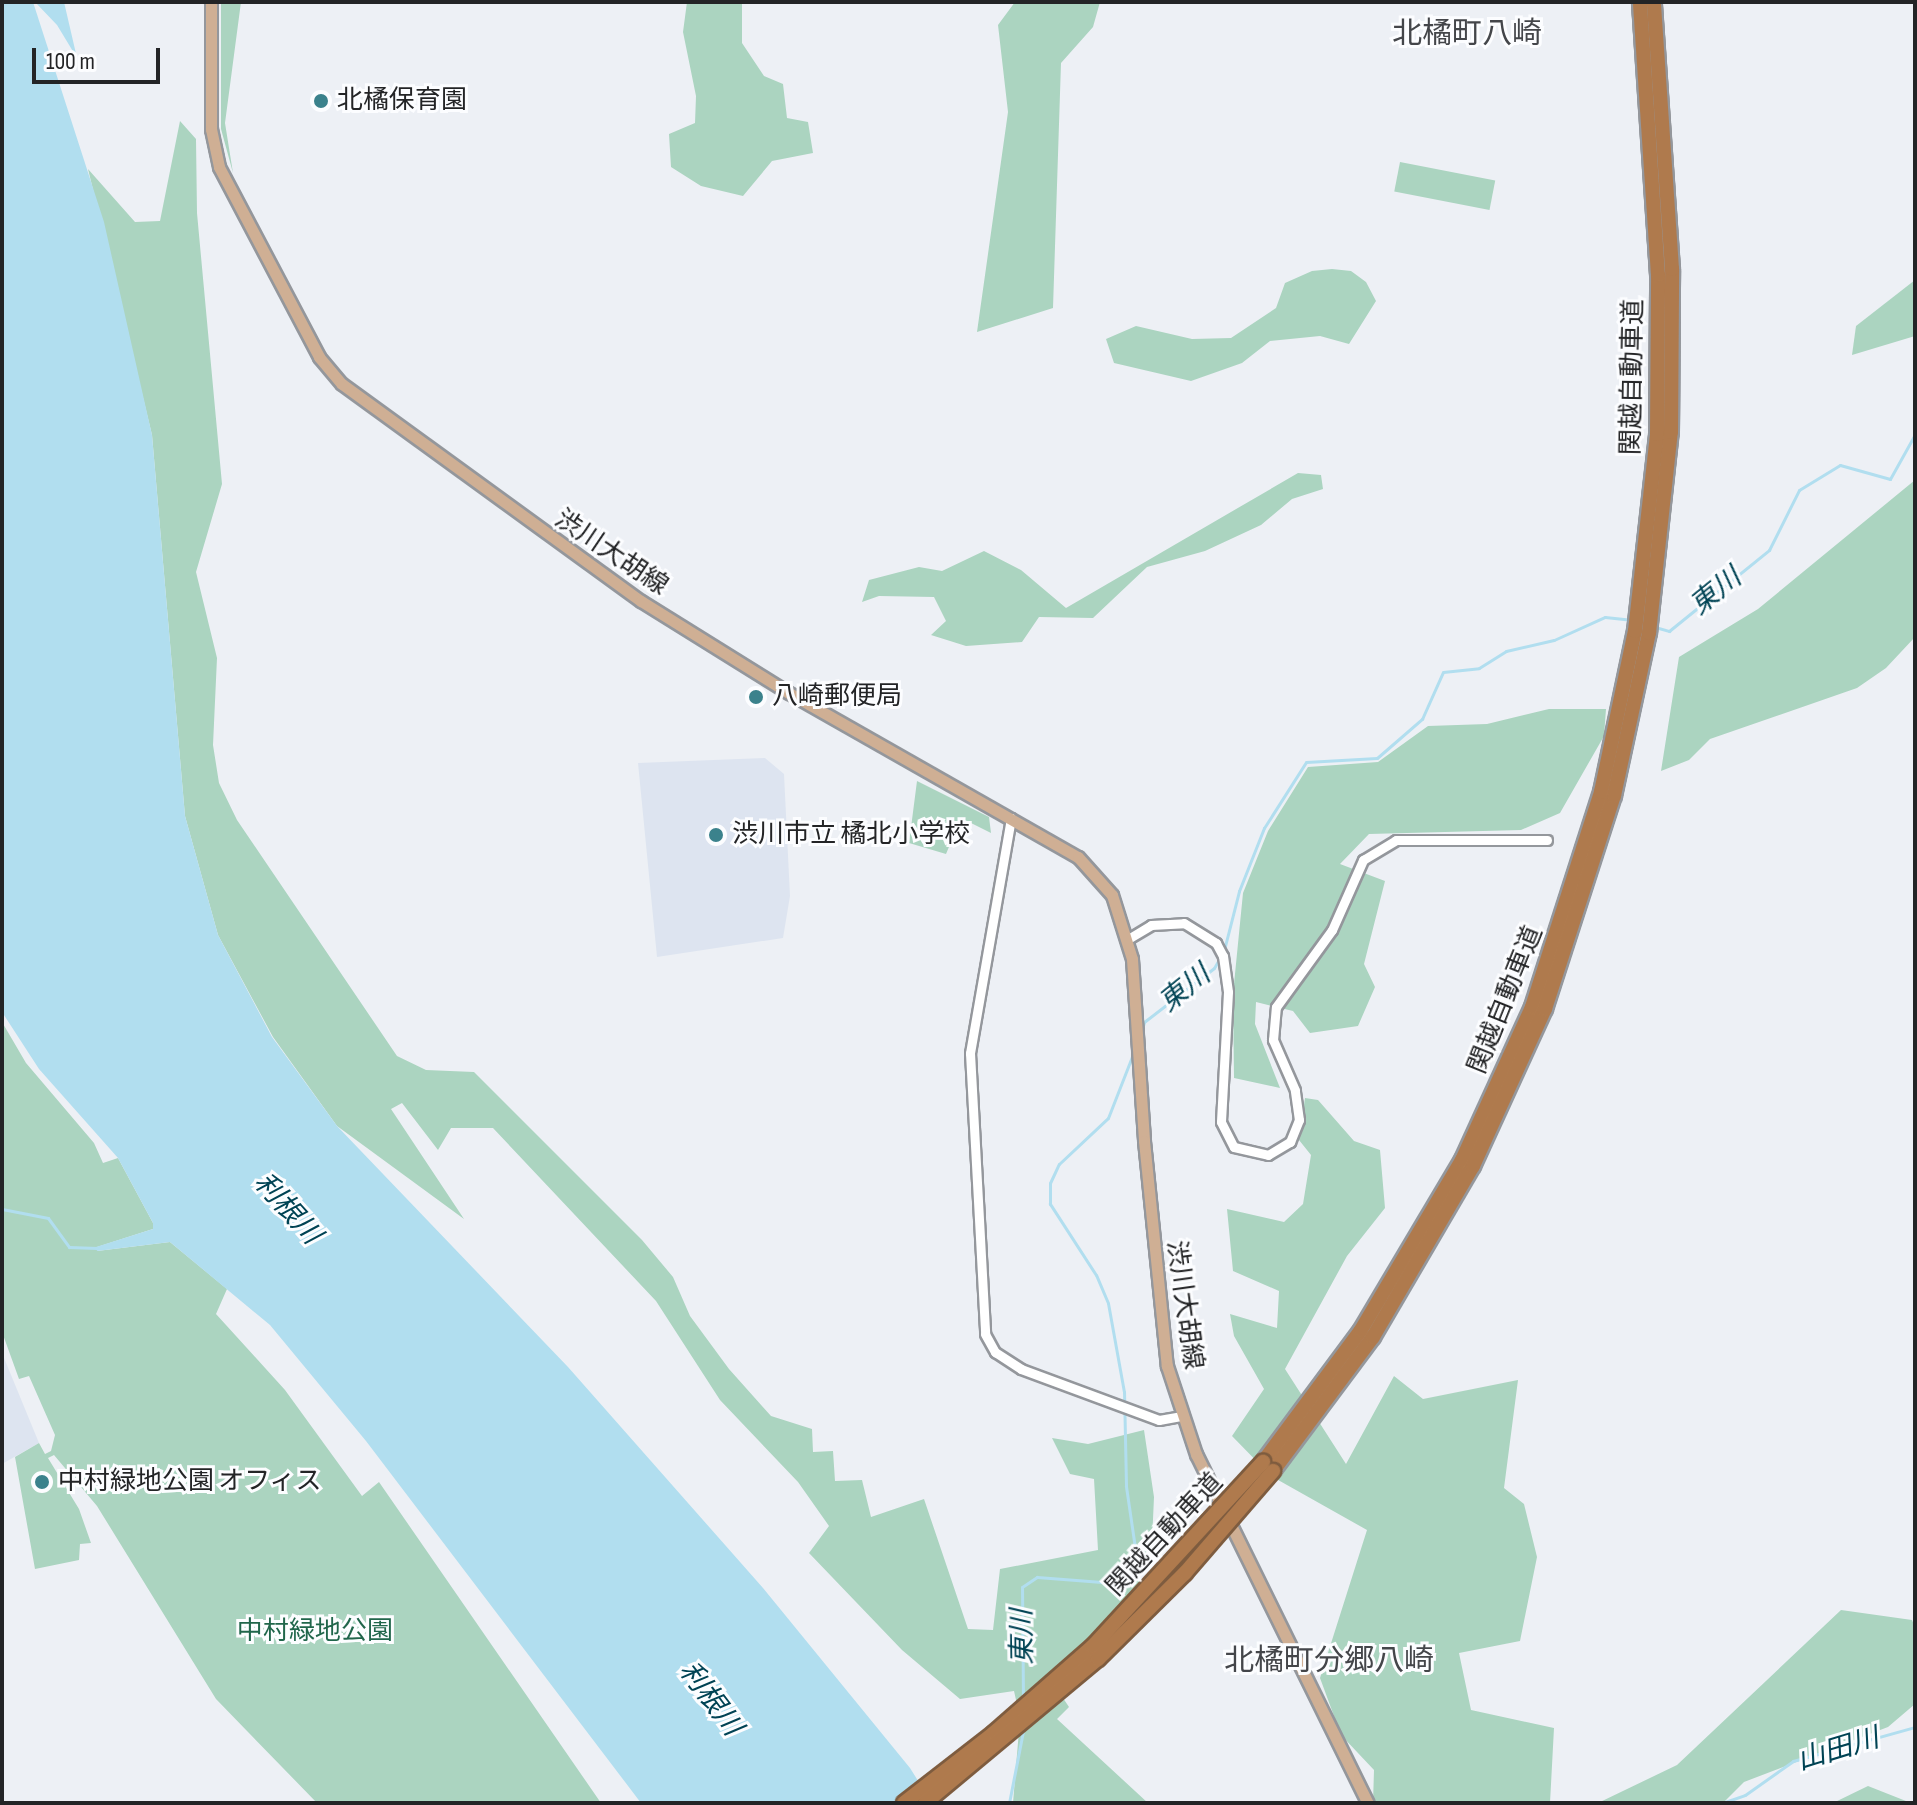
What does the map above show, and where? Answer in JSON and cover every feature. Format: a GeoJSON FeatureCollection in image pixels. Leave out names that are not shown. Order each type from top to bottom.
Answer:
{"type":"FeatureCollection","features":[{"type":"Feature","properties":{"kind":"highway","name":"関越自動車道"},"geometry":{"type":"LineString","coordinates":[[1640,2],[1660,327],[1656,530]]}},
{"type":"Feature","properties":{"kind":"highway","name":"関越自動車道"},"geometry":{"type":"LineString","coordinates":[[925,1803],[1109,1649],[1185,1573],[1268,1467],[1396,1276],[1475,1133],[1551,957],[1620,742],[1656,530],[1673,328],[1654,2]]}},
{"type":"Feature","properties":{"kind":"highway","name":"関越自動車道"},"geometry":{"type":"LineString","coordinates":[[904,1803],[1093,1646],[1268,1467]]}},
{"type":"Feature","properties":{"kind":"main road","name":"渋川大胡線"},"geometry":{"type":"LineString","coordinates":[[211,2],[211,129],[219,167],[319,357],[342,384],[641,601],[789,693],[1078,857],[1098,875],[1112,895],[1128,939],[1137,1015],[1160,1328],[1181,1416],[1368,1803]]}},
{"type":"Feature","properties":{"kind":"street"},"geometry":{"type":"LineString","coordinates":[[1011,818],[970,1053],[985,1334],[995,1352],[1021,1369],[1159,1420],[1181,1416]]}},
{"type":"Feature","properties":{"kind":"street"},"geometry":{"type":"LineString","coordinates":[[1128,939],[1151,925],[1184,923],[1216,943],[1223,956],[1228,992],[1221,1122],[1234,1147],[1268,1155],[1290,1142],[1299,1120],[1295,1090],[1273,1040],[1276,1007],[1332,930],[1363,860],[1396,840],[1547,840]]}},
{"type":"Feature","properties":{"kind":"shaded area","name":"渋川市立 橘北小学校"},"geometry":{"type":"Polygon","coordinates":[[[765,758],[784,774],[790,896],[783,938],[657,957],[638,763],[765,758]]]}},
{"type":"Feature","properties":{"kind":"shaded area"},"geometry":{"type":"Polygon","coordinates":[[[2,1353],[39,1443],[2,1464],[2,1353]]]}},
{"type":"Feature","properties":{"kind":"green space"},"geometry":{"type":"Polygon","coordinates":[[[221,2],[241,2],[225,123],[233,173],[221,129],[221,2]]]}},
{"type":"Feature","properties":{"kind":"green space"},"geometry":{"type":"Polygon","coordinates":[[[687,2],[742,2],[742,43],[764,76],[783,84],[787,118],[808,122],[813,153],[772,161],[743,196],[701,186],[671,167],[669,134],[695,123],[696,96],[683,32],[687,2]]]}},
{"type":"Feature","properties":{"kind":"green space"},"geometry":{"type":"Polygon","coordinates":[[[1015,2],[1100,2],[1093,27],[1061,63],[1053,308],[977,332],[1008,112],[998,25],[1015,2]]]}},
{"type":"Feature","properties":{"kind":"green space"},"geometry":{"type":"Polygon","coordinates":[[[180,121],[196,139],[197,213],[222,484],[196,572],[217,658],[213,745],[219,783],[237,820],[397,1056],[426,1070],[474,1072],[642,1240],[673,1277],[690,1316],[729,1369],[771,1416],[812,1429],[813,1452],[833,1451],[835,1481],[862,1480],[871,1517],[924,1499],[968,1629],[993,1630],[1000,1569],[1098,1550],[1094,1479],[1070,1474],[1052,1438],[1088,1444],[1144,1430],[1154,1497],[1152,1542],[1138,1574],[1142,1590],[1051,1680],[1069,1707],[1057,1719],[1148,1803],[1013,1803],[1020,1718],[1014,1691],[960,1699],[902,1650],[809,1553],[829,1526],[798,1482],[720,1400],[656,1301],[493,1128],[451,1128],[438,1150],[402,1103],[391,1109],[464,1219],[337,1126],[273,1037],[218,935],[185,816],[152,435],[88,169],[135,222],[160,221],[180,121]]]}},
{"type":"Feature","properties":{"kind":"green space"},"geometry":{"type":"Polygon","coordinates":[[[1400,162],[1495,181],[1489,210],[1394,191],[1400,162]]]}},
{"type":"Feature","properties":{"kind":"green space"},"geometry":{"type":"Polygon","coordinates":[[[1312,271],[1351,271],[1366,282],[1376,301],[1349,344],[1320,336],[1270,341],[1242,363],[1191,381],[1114,363],[1106,339],[1136,326],[1192,339],[1231,338],[1276,308],[1285,283],[1312,271]]]}},
{"type":"Feature","properties":{"kind":"green space"},"geometry":{"type":"Polygon","coordinates":[[[1915,280],[1915,336],[1852,355],[1856,326],[1915,280]]]}},
{"type":"Feature","properties":{"kind":"green space"},"geometry":{"type":"Polygon","coordinates":[[[1298,473],[1321,475],[1323,489],[1292,499],[1261,525],[1205,551],[1147,567],[1093,618],[1039,617],[1022,642],[966,646],[931,635],[946,621],[934,597],[879,596],[862,602],[869,580],[919,567],[942,571],[984,551],[1021,570],[1066,608],[1298,473]]]}},
{"type":"Feature","properties":{"kind":"green space"},"geometry":{"type":"Polygon","coordinates":[[[1915,480],[1915,637],[1886,668],[1857,688],[1710,739],[1689,760],[1661,771],[1679,657],[1758,609],[1915,480]]]}},
{"type":"Feature","properties":{"kind":"green space"},"geometry":{"type":"Polygon","coordinates":[[[1549,709],[1606,709],[1604,736],[1560,813],[1521,830],[1369,834],[1340,864],[1385,881],[1364,964],[1375,987],[1358,1026],[1310,1033],[1293,1011],[1256,1002],[1255,1024],[1280,1088],[1234,1078],[1233,994],[1243,893],[1268,831],[1308,767],[1378,762],[1428,726],[1487,724],[1549,709]]]}},
{"type":"Feature","properties":{"kind":"green space"},"geometry":{"type":"Polygon","coordinates":[[[917,781],[989,817],[991,833],[961,818],[946,854],[909,843],[917,781]]]}},
{"type":"Feature","properties":{"kind":"green space","name":"中村緑地公園"},"geometry":{"type":"Polygon","coordinates":[[[2,1022],[26,1063],[94,1143],[103,1163],[118,1158],[153,1223],[153,1229],[97,1247],[97,1251],[170,1242],[227,1289],[216,1314],[285,1390],[362,1496],[379,1482],[601,1803],[317,1803],[216,1699],[97,1506],[54,1455],[48,1458],[79,1509],[91,1543],[80,1544],[79,1560],[35,1569],[15,1457],[39,1443],[45,1454],[51,1451],[55,1435],[29,1376],[19,1379],[2,1332],[2,1022]]]}},
{"type":"Feature","properties":{"kind":"green space"},"geometry":{"type":"Polygon","coordinates":[[[1305,1098],[1318,1100],[1354,1141],[1380,1150],[1385,1208],[1347,1256],[1285,1369],[1346,1464],[1394,1376],[1423,1399],[1518,1380],[1504,1488],[1524,1504],[1537,1557],[1520,1641],[1459,1653],[1471,1710],[1554,1728],[1550,1803],[1373,1803],[1374,1770],[1341,1735],[1320,1678],[1367,1530],[1271,1476],[1232,1436],[1264,1389],[1234,1336],[1230,1314],[1277,1328],[1279,1291],[1233,1271],[1227,1209],[1284,1222],[1303,1204],[1311,1155],[1299,1140],[1305,1098]]]}},
{"type":"Feature","properties":{"kind":"green space"},"geometry":{"type":"Polygon","coordinates":[[[1841,1610],[1912,1620],[1915,1627],[1915,1704],[1888,1727],[1744,1782],[1723,1803],[1598,1803],[1677,1765],[1841,1610]]]}},
{"type":"Feature","properties":{"kind":"green space"},"geometry":{"type":"Polygon","coordinates":[[[1868,1786],[1911,1803],[1833,1803],[1868,1786]]]}},
{"type":"Feature","properties":{"kind":"water","name":"利根川"},"geometry":{"type":"Polygon","coordinates":[[[2,2],[33,2],[104,222],[152,435],[185,816],[218,935],[272,1037],[337,1126],[568,1367],[763,1588],[910,1768],[932,1803],[641,1803],[366,1441],[270,1325],[170,1242],[97,1251],[96,1247],[153,1229],[153,1223],[118,1158],[39,1069],[2,1012],[2,2]]]}},
{"type":"Feature","properties":{"kind":"water"},"geometry":{"type":"Polygon","coordinates":[[[35,2],[64,2],[77,58],[57,25],[35,2]]]}},
{"type":"Feature","properties":{"kind":"waterway","name":"東川"},"geometry":{"type":"LineString","coordinates":[[1655,627],[1669,631],[1769,550],[1799,490],[1840,465],[1890,479],[1915,434]]}},
{"type":"Feature","properties":{"kind":"waterway","name":"東川"},"geometry":{"type":"LineString","coordinates":[[1224,950],[1239,891],[1264,828],[1306,762],[1377,758],[1422,719],[1443,672],[1479,668],[1506,651],[1554,640],[1605,617],[1633,620]]}},
{"type":"Feature","properties":{"kind":"waterway","name":"東川"},"geometry":{"type":"LineString","coordinates":[[1141,1032],[1144,1022],[1214,968],[1221,956]]}},
{"type":"Feature","properties":{"kind":"waterway","name":"東川"},"geometry":{"type":"LineString","coordinates":[[1023,1699],[1022,1587],[1037,1577],[1115,1583],[1124,1577],[1135,1548],[1126,1486],[1124,1392],[1108,1303],[1096,1275],[1050,1204],[1050,1183],[1059,1164],[1108,1118],[1133,1054]]}},
{"type":"Feature","properties":{"kind":"waterway"},"geometry":{"type":"LineString","coordinates":[[2,1209],[48,1218],[69,1247],[97,1248]]}},
{"type":"Feature","properties":{"kind":"waterway","name":"東川"},"geometry":{"type":"LineString","coordinates":[[1009,1803],[1024,1726]]}},
{"type":"Feature","properties":{"kind":"waterway","name":"山田川"},"geometry":{"type":"LineString","coordinates":[[1722,1803],[1745,1795],[1793,1761],[1915,1727]]}},
{"type":"Feature","properties":{"kind":"place","name":"北橘保育園"},"geometry":{"type":"Point","coordinates":[321,101]}},
{"type":"Feature","properties":{"kind":"place","name":"八崎郵便局"},"geometry":{"type":"Point","coordinates":[756,697]}},
{"type":"Feature","properties":{"kind":"place","name":"渋川市立 橘北小学校"},"geometry":{"type":"Point","coordinates":[716,835]}},
{"type":"Feature","properties":{"kind":"place","name":"中村緑地公園 オフィス"},"geometry":{"type":"Point","coordinates":[42,1482]}},
{"type":"Feature","properties":{"kind":"district","name":"北橘町八崎"},"geometry":{"type":"Point","coordinates":[1467,34]}},
{"type":"Feature","properties":{"kind":"district","name":"北橘町分郷八崎"},"geometry":{"type":"Point","coordinates":[1329,1661]}}]}
